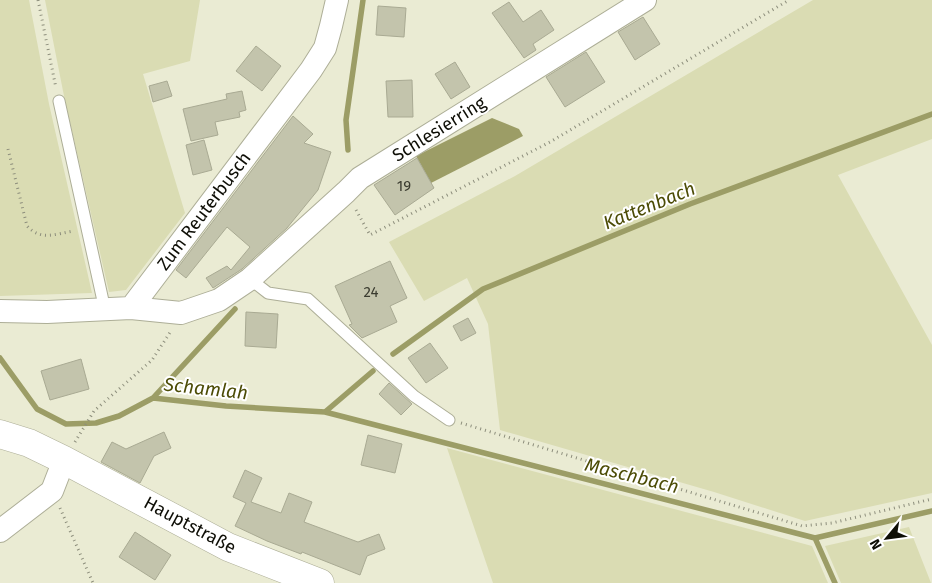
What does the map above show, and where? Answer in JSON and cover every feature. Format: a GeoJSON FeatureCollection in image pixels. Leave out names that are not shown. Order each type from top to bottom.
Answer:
{"type":"FeatureCollection","features":[{"type":"Feature","properties":{"kind":"street","name":"Zum Reuterbusch"},"geometry":{"type":"LineString","coordinates":[[131,308],[311,70],[325,48],[337,0]]}},
{"type":"Feature","properties":{"kind":"street","name":"Schlesierring"},"geometry":{"type":"LineString","coordinates":[[131,308],[181,313],[218,300],[250,280],[360,178],[645,0]]}},
{"type":"Feature","properties":{"kind":"street"},"geometry":{"type":"LineString","coordinates":[[0,311],[47,312],[131,308]]}},
{"type":"Feature","properties":{"kind":"street","name":"Hauptstraße"},"geometry":{"type":"LineString","coordinates":[[0,434],[30,443],[228,547],[320,583]]}},
{"type":"Feature","properties":{"kind":"street"},"geometry":{"type":"LineString","coordinates":[[0,530],[52,490],[64,460]]}},
{"type":"Feature","properties":{"kind":"lane"},"geometry":{"type":"LineString","coordinates":[[59,101],[105,310]]}},
{"type":"Feature","properties":{"kind":"lane"},"geometry":{"type":"LineString","coordinates":[[250,280],[268,293],[308,299],[414,396],[449,420]]}},
{"type":"Feature","properties":{"kind":"path"},"geometry":{"type":"LineString","coordinates":[[38,0],[59,101]]}},
{"type":"Feature","properties":{"kind":"path"},"geometry":{"type":"LineString","coordinates":[[346,192],[370,235],[550,142],[789,0]]}},
{"type":"Feature","properties":{"kind":"path"},"geometry":{"type":"LineString","coordinates":[[8,149],[27,226],[33,232],[42,236],[87,229]]}},
{"type":"Feature","properties":{"kind":"path"},"geometry":{"type":"LineString","coordinates":[[79,435],[94,411],[152,360],[167,340],[181,313]]}},
{"type":"Feature","properties":{"kind":"path"},"geometry":{"type":"LineString","coordinates":[[449,420],[802,526],[832,523],[932,500]]}},
{"type":"Feature","properties":{"kind":"path"},"geometry":{"type":"LineString","coordinates":[[52,490],[93,583]]}},
{"type":"Feature","properties":{"kind":"shaded area"},"geometry":{"type":"Polygon","coordinates":[[[0,0],[29,0],[49,104],[92,293],[0,296],[0,0]]]}},
{"type":"Feature","properties":{"kind":"shaded area"},"geometry":{"type":"Polygon","coordinates":[[[45,0],[200,0],[190,61],[143,74],[185,213],[126,290],[109,292],[64,96],[45,0]]]}},
{"type":"Feature","properties":{"kind":"shaded area"},"geometry":{"type":"Polygon","coordinates":[[[813,0],[932,0],[932,139],[838,175],[932,345],[932,493],[805,521],[714,492],[500,430],[488,324],[467,278],[424,301],[389,242],[515,176],[813,0]]]}},
{"type":"Feature","properties":{"kind":"shaded area"},"geometry":{"type":"Polygon","coordinates":[[[492,118],[519,129],[523,136],[431,183],[416,156],[492,118]]]}},
{"type":"Feature","properties":{"kind":"shaded area"},"geometry":{"type":"Polygon","coordinates":[[[447,448],[812,546],[828,583],[493,583],[447,448]]]}},
{"type":"Feature","properties":{"kind":"shaded area"},"geometry":{"type":"Polygon","coordinates":[[[909,527],[931,583],[841,583],[825,546],[909,527]]]}},
{"type":"Feature","properties":{"kind":"building"},"geometry":{"type":"Polygon","coordinates":[[[509,2],[523,22],[541,10],[554,30],[533,44],[536,50],[524,58],[492,13],[509,2]]]}},
{"type":"Feature","properties":{"kind":"building"},"geometry":{"type":"Polygon","coordinates":[[[378,6],[406,8],[404,37],[376,35],[378,6]]]}},
{"type":"Feature","properties":{"kind":"building"},"geometry":{"type":"Polygon","coordinates":[[[643,17],[660,44],[635,60],[618,32],[643,17]]]}},
{"type":"Feature","properties":{"kind":"building"},"geometry":{"type":"Polygon","coordinates":[[[256,46],[281,66],[262,91],[236,71],[256,46]]]}},
{"type":"Feature","properties":{"kind":"building"},"geometry":{"type":"Polygon","coordinates":[[[586,52],[605,82],[565,107],[546,77],[586,52]]]}},
{"type":"Feature","properties":{"kind":"building"},"geometry":{"type":"Polygon","coordinates":[[[455,62],[470,87],[451,99],[435,74],[455,62]]]}},
{"type":"Feature","properties":{"kind":"building"},"geometry":{"type":"Polygon","coordinates":[[[412,80],[413,117],[388,117],[386,81],[412,80]]]}},
{"type":"Feature","properties":{"kind":"building"},"geometry":{"type":"Polygon","coordinates":[[[167,81],[172,96],[153,102],[149,86],[167,81]]]}},
{"type":"Feature","properties":{"kind":"building"},"geometry":{"type":"Polygon","coordinates":[[[242,91],[246,110],[239,112],[240,117],[215,122],[218,135],[191,141],[183,109],[227,99],[226,94],[242,91]]]}},
{"type":"Feature","properties":{"kind":"building"},"geometry":{"type":"Polygon","coordinates":[[[293,116],[313,134],[304,143],[331,152],[318,190],[287,228],[242,269],[213,288],[206,278],[227,266],[231,270],[250,247],[227,227],[186,278],[176,270],[293,116]]]}},
{"type":"Feature","properties":{"kind":"building"},"geometry":{"type":"Polygon","coordinates":[[[204,140],[212,170],[193,175],[186,145],[204,140]]]}},
{"type":"Feature","properties":{"kind":"building"},"geometry":{"type":"Polygon","coordinates":[[[417,158],[434,188],[395,215],[374,185],[417,158]]]}},
{"type":"Feature","properties":{"kind":"building"},"geometry":{"type":"Polygon","coordinates":[[[390,261],[407,298],[390,306],[397,322],[362,338],[349,325],[352,324],[335,286],[390,261]]]}},
{"type":"Feature","properties":{"kind":"building"},"geometry":{"type":"Polygon","coordinates":[[[246,312],[278,314],[276,348],[245,346],[246,312]]]}},
{"type":"Feature","properties":{"kind":"building"},"geometry":{"type":"Polygon","coordinates":[[[468,318],[476,333],[461,341],[453,326],[468,318]]]}},
{"type":"Feature","properties":{"kind":"building"},"geometry":{"type":"Polygon","coordinates":[[[430,343],[448,368],[426,383],[408,358],[430,343]]]}},
{"type":"Feature","properties":{"kind":"building"},"geometry":{"type":"Polygon","coordinates":[[[81,359],[89,389],[50,400],[41,371],[81,359]]]}},
{"type":"Feature","properties":{"kind":"building"},"geometry":{"type":"Polygon","coordinates":[[[389,383],[412,404],[401,415],[379,394],[389,383]]]}},
{"type":"Feature","properties":{"kind":"building"},"geometry":{"type":"Polygon","coordinates":[[[164,432],[171,448],[154,456],[140,483],[101,462],[112,442],[126,449],[164,432]]]}},
{"type":"Feature","properties":{"kind":"building"},"geometry":{"type":"Polygon","coordinates":[[[368,435],[402,444],[395,473],[361,465],[368,435]]]}},
{"type":"Feature","properties":{"kind":"building"},"geometry":{"type":"Polygon","coordinates":[[[245,470],[262,478],[251,502],[281,513],[289,493],[312,502],[304,522],[358,542],[379,534],[385,549],[367,556],[360,575],[302,552],[301,554],[267,541],[235,526],[246,503],[233,497],[245,470]]]}},
{"type":"Feature","properties":{"kind":"building"},"geometry":{"type":"Polygon","coordinates":[[[135,532],[171,555],[155,580],[119,557],[135,532]]]}},
{"type":"Feature","properties":{"kind":"waterway"},"geometry":{"type":"LineString","coordinates":[[348,150],[346,120],[363,0]]}},
{"type":"Feature","properties":{"kind":"waterway","name":"Kattenbach"},"geometry":{"type":"LineString","coordinates":[[393,354],[483,289],[690,204],[932,114]]}},
{"type":"Feature","properties":{"kind":"waterway","name":"Schamlah"},"geometry":{"type":"LineString","coordinates":[[153,398],[235,309]]}},
{"type":"Feature","properties":{"kind":"waterway","name":"Maschbach"},"geometry":{"type":"LineString","coordinates":[[0,358],[37,409],[66,424],[96,423],[119,416],[153,398],[226,406],[325,412],[815,538],[932,511]]}},
{"type":"Feature","properties":{"kind":"waterway","name":"Kattenbach"},"geometry":{"type":"LineString","coordinates":[[325,412],[373,371]]}},
{"type":"Feature","properties":{"kind":"waterway"},"geometry":{"type":"LineString","coordinates":[[815,538],[835,583]]}}]}
